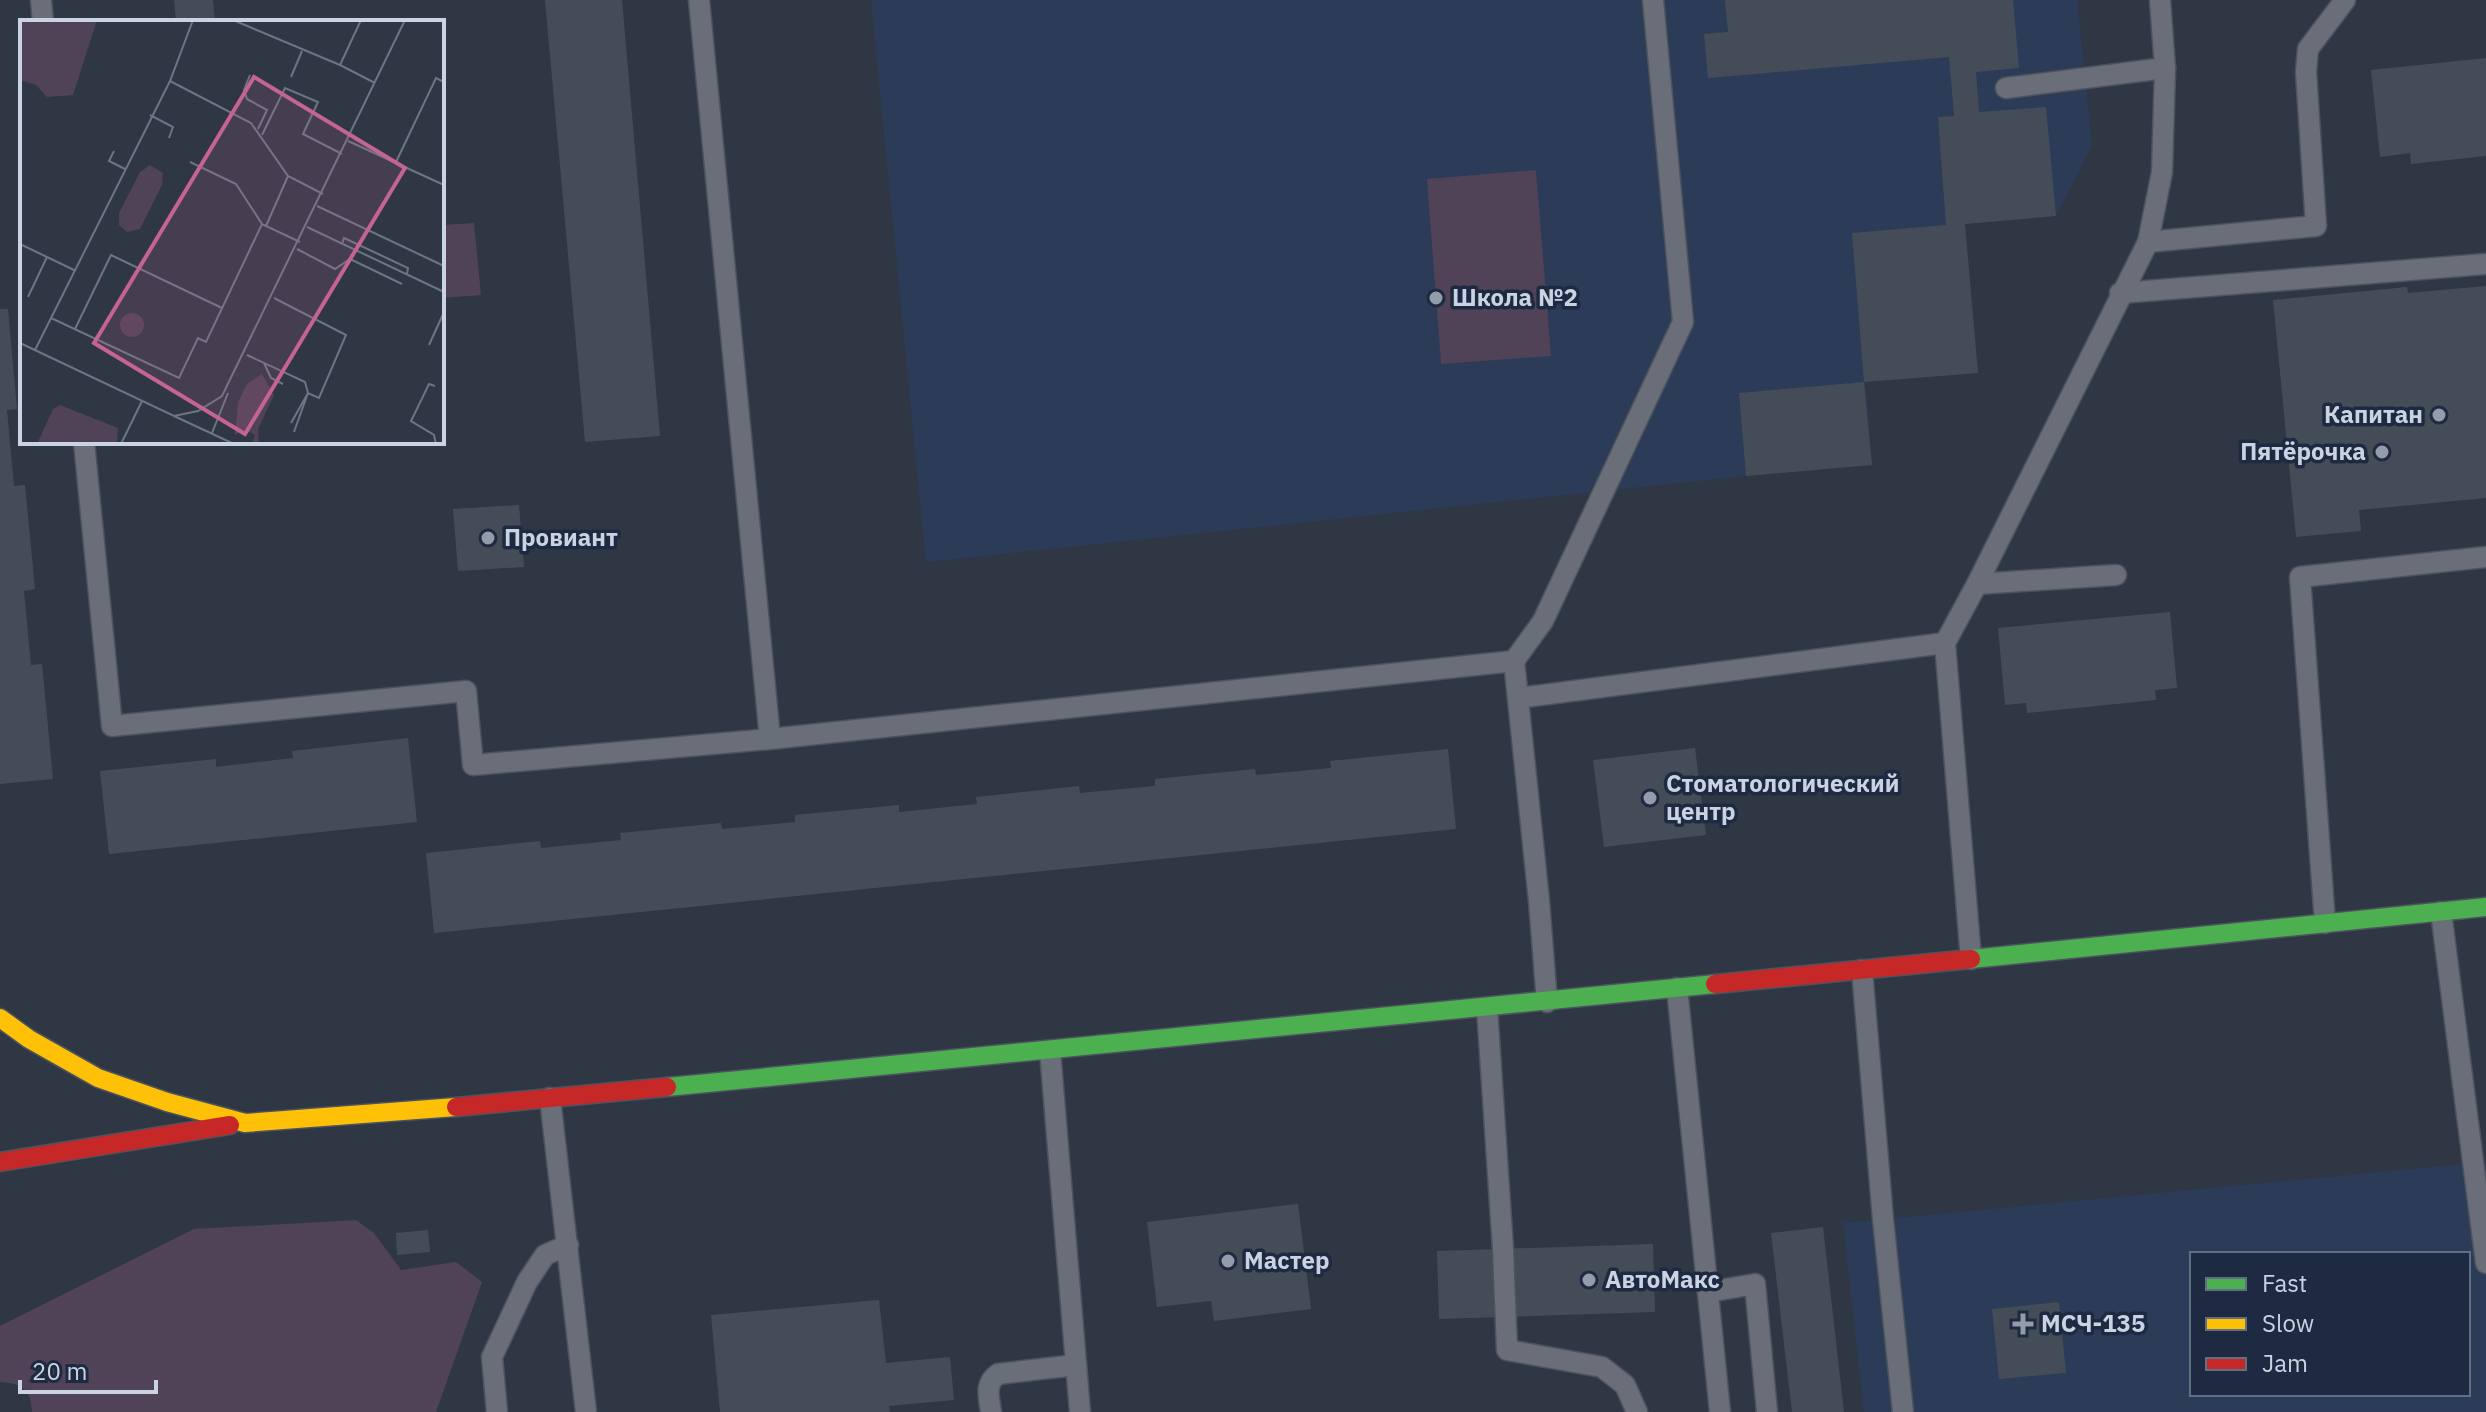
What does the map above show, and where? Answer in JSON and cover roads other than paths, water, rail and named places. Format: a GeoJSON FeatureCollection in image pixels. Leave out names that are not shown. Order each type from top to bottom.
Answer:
{"type":"FeatureCollection","features":[{"type":"Feature","properties":{"kind":"street"},"geometry":{"type":"LineString","coordinates":[[0,1162],[245,1123],[1050,1051],[2486,907]]}},
{"type":"Feature","properties":{"kind":"street"},"geometry":{"type":"LineString","coordinates":[[0,1018],[29,1039],[98,1078],[167,1102],[245,1123]]}},
{"type":"Feature","properties":{"kind":"lane"},"geometry":{"type":"LineString","coordinates":[[41,0],[43,20]]}},
{"type":"Feature","properties":{"kind":"lane"},"geometry":{"type":"LineString","coordinates":[[699,0],[770,739]]}},
{"type":"Feature","properties":{"kind":"lane"},"geometry":{"type":"LineString","coordinates":[[1547,1002],[1514,661],[1543,621],[1683,322],[1653,0]]}},
{"type":"Feature","properties":{"kind":"lane"},"geometry":{"type":"LineString","coordinates":[[1971,959],[1945,643],[2148,242],[2162,172],[2165,68],[2160,0]]}},
{"type":"Feature","properties":{"kind":"lane"},"geometry":{"type":"LineString","coordinates":[[2148,242],[2316,226],[2306,72],[2308,49],[2345,0]]}},
{"type":"Feature","properties":{"kind":"lane"},"geometry":{"type":"LineString","coordinates":[[2006,88],[2165,68]]}},
{"type":"Feature","properties":{"kind":"lane"},"geometry":{"type":"LineString","coordinates":[[2120,293],[2486,264]]}},
{"type":"Feature","properties":{"kind":"lane"},"geometry":{"type":"LineString","coordinates":[[84,444],[112,726],[466,691],[473,765],[770,739],[1514,661]]}},
{"type":"Feature","properties":{"kind":"lane"},"geometry":{"type":"LineString","coordinates":[[2325,923],[2300,577],[2486,557]]}},
{"type":"Feature","properties":{"kind":"lane"},"geometry":{"type":"LineString","coordinates":[[1977,584],[2116,575]]}},
{"type":"Feature","properties":{"kind":"lane"},"geometry":{"type":"LineString","coordinates":[[1518,698],[1945,643]]}},
{"type":"Feature","properties":{"kind":"lane"},"geometry":{"type":"LineString","coordinates":[[2441,912],[2486,1263]]}},
{"type":"Feature","properties":{"kind":"lane"},"geometry":{"type":"LineString","coordinates":[[1862,970],[1903,1412]]}},
{"type":"Feature","properties":{"kind":"lane"},"geometry":{"type":"LineString","coordinates":[[1677,988],[1720,1412]]}},
{"type":"Feature","properties":{"kind":"lane"},"geometry":{"type":"LineString","coordinates":[[1487,1008],[1507,1350],[1602,1367],[1625,1385],[1637,1412]]}},
{"type":"Feature","properties":{"kind":"lane"},"geometry":{"type":"LineString","coordinates":[[1050,1051],[1080,1412]]}},
{"type":"Feature","properties":{"kind":"lane"},"geometry":{"type":"LineString","coordinates":[[550,1098],[586,1412]]}},
{"type":"Feature","properties":{"kind":"lane"},"geometry":{"type":"LineString","coordinates":[[497,1412],[492,1357],[527,1282],[545,1255],[568,1245]]}},
{"type":"Feature","properties":{"kind":"lane"},"geometry":{"type":"LineString","coordinates":[[1708,1292],[1755,1284],[1767,1412]]}},
{"type":"Feature","properties":{"kind":"lane"},"geometry":{"type":"LineString","coordinates":[[991,1412],[988,1387],[991,1379],[998,1374],[1076,1365]]}},
{"type":"Feature","properties":{"kind":"place","name":"Школа №2"},"geometry":{"type":"Point","coordinates":[1436,298]}},
{"type":"Feature","properties":{"kind":"place","name":"Капитан"},"geometry":{"type":"Point","coordinates":[2439,415]}},
{"type":"Feature","properties":{"kind":"place","name":"Пятёрочка"},"geometry":{"type":"Point","coordinates":[2382,452]}},
{"type":"Feature","properties":{"kind":"place","name":"Провиант"},"geometry":{"type":"Point","coordinates":[488,538]}},
{"type":"Feature","properties":{"kind":"place","name":"Стоматологический центр"},"geometry":{"type":"Point","coordinates":[1650,798]}},
{"type":"Feature","properties":{"kind":"place","name":"Мастер"},"geometry":{"type":"Point","coordinates":[1228,1261]}},
{"type":"Feature","properties":{"kind":"place","name":"АвтоМакс"},"geometry":{"type":"Point","coordinates":[1589,1280]}},
{"type":"Feature","properties":{"kind":"place","name":"МСЧ-135"},"geometry":{"type":"Point","coordinates":[2023,1324]}}]}
